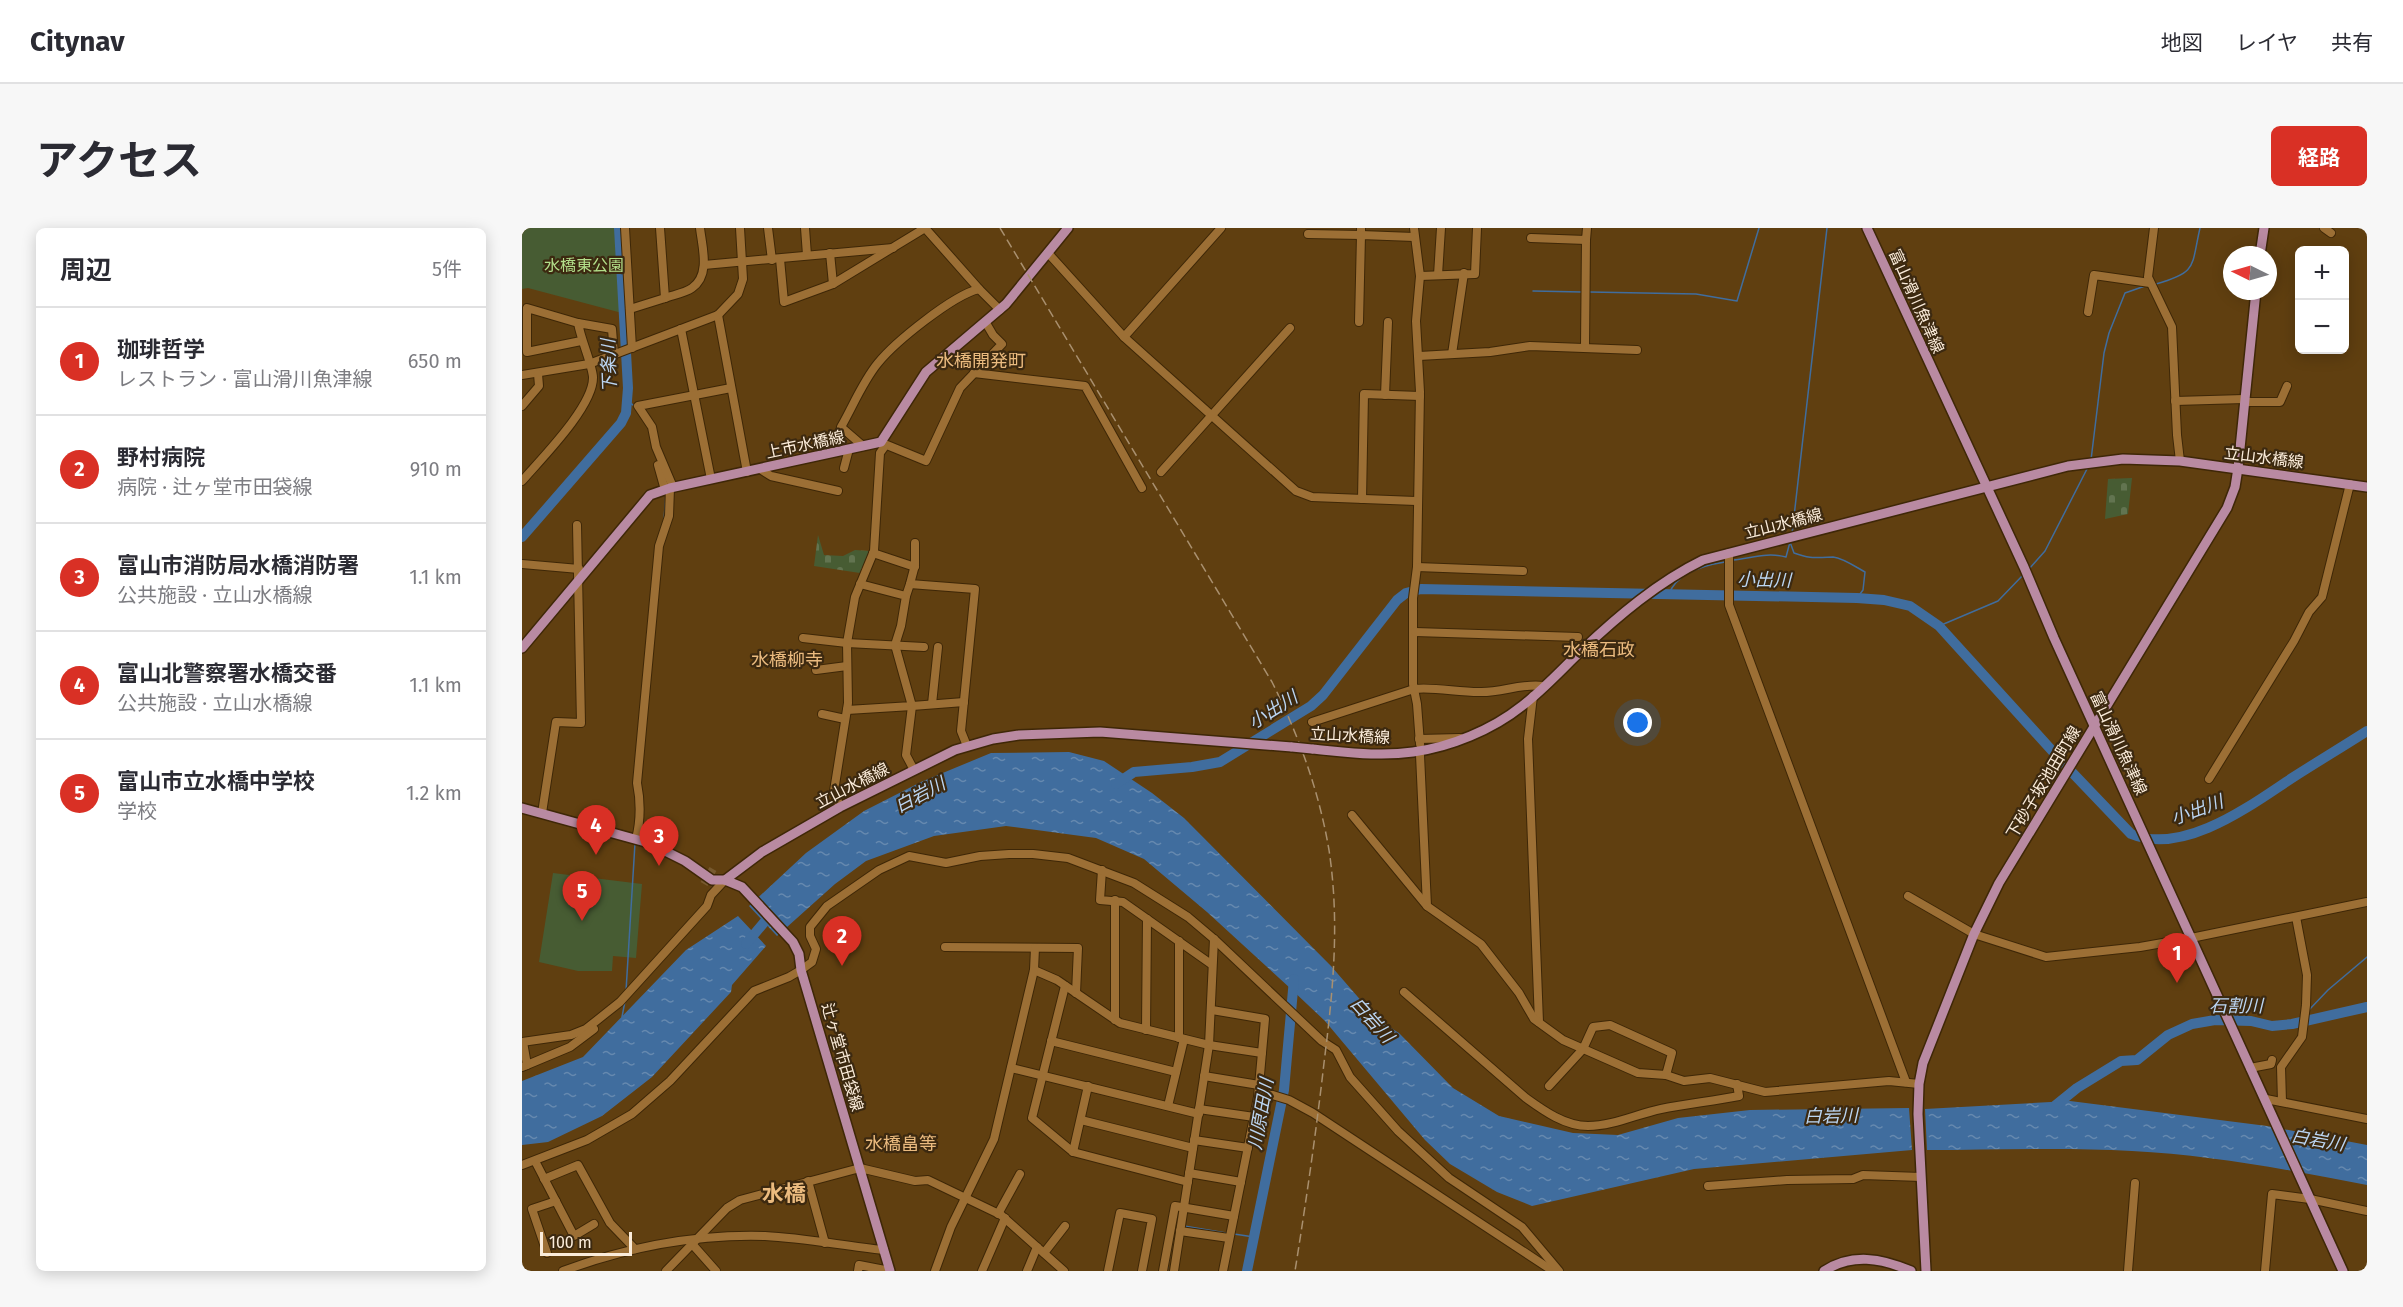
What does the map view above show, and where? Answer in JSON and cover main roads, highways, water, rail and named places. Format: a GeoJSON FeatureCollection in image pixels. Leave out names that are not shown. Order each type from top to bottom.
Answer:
{"type":"FeatureCollection","features":[{"type":"Feature","properties":{"kind":"main road","name":"上市水橋線"},"geometry":{"type":"LineString","coordinates":[[522,648],[579,574],[650,495],[669,488],[863,446],[883,444],[914,387],[926,372],[1000,310],[1032,275],[1068,228]]}},
{"type":"Feature","properties":{"kind":"main road","name":"富山滑川魚津線"},"geometry":{"type":"LineString","coordinates":[[1867,228],[2024,567],[2343,1271]]}},
{"type":"Feature","properties":{"kind":"main road"},"geometry":{"type":"LineString","coordinates":[[2261,246],[2264,228]]}},
{"type":"Feature","properties":{"kind":"main road","name":"下砂子坂池田町線"},"geometry":{"type":"LineString","coordinates":[[1926,1271],[1919,1086],[1923,1064],[1974,934],[1999,883],[2227,508],[2235,487],[2238,468],[2255,300]]}},
{"type":"Feature","properties":{"kind":"main road","name":"立山水橋線"},"geometry":{"type":"LineString","coordinates":[[725,880],[762,852],[840,807],[914,770],[968,746],[1019,735],[1100,732],[1373,754],[1413,752],[1463,738],[1497,723],[1533,696],[1629,610],[1680,571],[1703,560],[1986,487],[2085,464],[2123,459],[2180,460],[2367,487]]}},
{"type":"Feature","properties":{"kind":"main road"},"geometry":{"type":"LineString","coordinates":[[522,808],[636,839],[670,852],[712,880],[725,880]]}},
{"type":"Feature","properties":{"kind":"main road","name":"辻ヶ堂市田袋線"},"geometry":{"type":"LineString","coordinates":[[725,880],[742,887],[793,942],[799,954],[801,970],[890,1271]]}},
{"type":"Feature","properties":{"kind":"main road"},"geometry":{"type":"LineString","coordinates":[[1824,1271],[1837,1264],[1859,1258],[1887,1262],[1911,1271]]}},
{"type":"Feature","properties":{"kind":"water"},"geometry":{"type":"Polygon","coordinates":[[[1069,752],[1104,761],[1184,818],[1331,966],[1377,1019],[1399,1033],[1453,1088],[1499,1116],[1573,1133],[1618,1135],[1678,1118],[1750,1110],[1909,1108],[1912,1150],[1694,1169],[1532,1206],[1497,1192],[1450,1164],[1425,1140],[1325,1021],[1290,988],[1207,912],[1144,859],[1096,838],[1006,826],[934,836],[866,861],[835,884],[777,936],[749,906],[806,853],[864,811],[921,782],[991,753],[1069,752]]]}},
{"type":"Feature","properties":{"kind":"water"},"geometry":{"type":"Polygon","coordinates":[[[738,916],[766,946],[732,985],[731,992],[652,1077],[602,1116],[548,1142],[522,1145],[522,1081],[583,1057],[686,950],[738,916]]]}},
{"type":"Feature","properties":{"kind":"water"},"geometry":{"type":"Polygon","coordinates":[[[2070,1101],[2267,1126],[2367,1145],[2367,1185],[2250,1164],[2162,1153],[2081,1149],[1927,1150],[1925,1109],[2070,1101]]]}},
{"type":"Feature","properties":{"kind":"waterway","name":"下条川"},"geometry":{"type":"LineString","coordinates":[[522,537],[621,423],[626,413],[628,388],[619,228]]}},
{"type":"Feature","properties":{"kind":"waterway"},"geometry":{"type":"LineString","coordinates":[[1590,292],[1696,294],[1737,301],[1759,228]]}},
{"type":"Feature","properties":{"kind":"waterway"},"geometry":{"type":"LineString","coordinates":[[1792,534],[1827,228]]}},
{"type":"Feature","properties":{"kind":"waterway"},"geometry":{"type":"LineString","coordinates":[[2156,284],[2179,276],[2190,266],[2200,228]]}},
{"type":"Feature","properties":{"kind":"waterway"},"geometry":{"type":"LineString","coordinates":[[2091,460],[2104,353],[2109,333],[2125,293],[2145,286]]}},
{"type":"Feature","properties":{"kind":"waterway"},"geometry":{"type":"LineString","coordinates":[[1533,291],[1582,292]]}},
{"type":"Feature","properties":{"kind":"waterway","name":"下条川"},"geometry":{"type":"LineString","coordinates":[[628,402],[635,406]]}},
{"type":"Feature","properties":{"kind":"waterway"},"geometry":{"type":"LineString","coordinates":[[2029,569],[2045,551],[2088,467]]}},
{"type":"Feature","properties":{"kind":"waterway"},"geometry":{"type":"LineString","coordinates":[[664,521],[666,493]]}},
{"type":"Feature","properties":{"kind":"waterway"},"geometry":{"type":"LineString","coordinates":[[1790,542],[1794,553],[1810,557],[1837,558],[1865,572],[1863,590],[1857,598]]}},
{"type":"Feature","properties":{"kind":"waterway"},"geometry":{"type":"LineString","coordinates":[[1733,560],[1766,555],[1786,557],[1790,542]]}},
{"type":"Feature","properties":{"kind":"waterway"},"geometry":{"type":"LineString","coordinates":[[1669,594],[1678,580],[1685,575],[1709,565],[1725,562]]}},
{"type":"Feature","properties":{"kind":"waterway"},"geometry":{"type":"LineString","coordinates":[[1939,626],[1998,601],[2024,574]]}},
{"type":"Feature","properties":{"kind":"waterway","name":"小出川"},"geometry":{"type":"LineString","coordinates":[[1116,784],[1134,772],[1220,762],[1311,706],[1323,695],[1397,600],[1406,593],[1421,589],[1857,598],[1884,600],[1910,606],[1939,626],[2131,834],[2151,839],[2173,838],[2216,824],[2257,801],[2367,731]]}},
{"type":"Feature","properties":{"kind":"waterway"},"geometry":{"type":"LineString","coordinates":[[626,991],[635,843]]}},
{"type":"Feature","properties":{"kind":"waterway","name":"白岩川"},"geometry":{"type":"LineString","coordinates":[[746,944],[772,913]]}},
{"type":"Feature","properties":{"kind":"waterway"},"geometry":{"type":"LineString","coordinates":[[2308,1011],[2328,990],[2367,957]]}},
{"type":"Feature","properties":{"kind":"waterway","name":"川原田川"},"geometry":{"type":"LineString","coordinates":[[1247,1271],[1284,1090],[1294,979]]}},
{"type":"Feature","properties":{"kind":"waterway"},"geometry":{"type":"LineString","coordinates":[[622,1017],[625,1001]]}},
{"type":"Feature","properties":{"kind":"waterway","name":"石割川"},"geometry":{"type":"LineString","coordinates":[[2051,1109],[2077,1088],[2121,1061],[2137,1060],[2168,1035],[2192,1024],[2215,1020],[2251,1021],[2272,1026],[2292,1024],[2367,1007]]}},
{"type":"Feature","properties":{"kind":"waterway","name":"石割川"},"geometry":{"type":"LineString","coordinates":[[2292,1024],[2300,1018]]}},
{"type":"Feature","properties":{"kind":"waterway"},"geometry":{"type":"LineString","coordinates":[[1167,1271],[1175,1225],[1179,1226]]}},
{"type":"Feature","properties":{"kind":"waterway"},"geometry":{"type":"LineString","coordinates":[[1184,1226],[1226,1233]]}},
{"type":"Feature","properties":{"kind":"waterway"},"geometry":{"type":"LineString","coordinates":[[1234,1234],[1254,1237]]}},
{"type":"Feature","properties":{"kind":"tunnel"},"geometry":{"type":"LineString","coordinates":[[704,884],[713,869]]}},
{"type":"Feature","properties":{"kind":"railway"},"geometry":{"type":"LineString","coordinates":[[1000,228],[1272,682],[1299,743],[1320,806],[1332,877],[1334,957],[1321,1089],[1295,1271]]}},
{"type":"Feature","properties":{"kind":"place","name":"富山北警察署水橋交番"},"geometry":{"type":"Point","coordinates":[596,855]}},
{"type":"Feature","properties":{"kind":"place","name":"富山市消防局水橋消防署"},"geometry":{"type":"Point","coordinates":[659,866]}},
{"type":"Feature","properties":{"kind":"place","name":"富山市立水橋中学校"},"geometry":{"type":"Point","coordinates":[582,921]}},
{"type":"Feature","properties":{"kind":"place","name":"野村病院"},"geometry":{"type":"Point","coordinates":[842,966]}},
{"type":"Feature","properties":{"kind":"place","name":"珈琲哲学"},"geometry":{"type":"Point","coordinates":[2177,983]}},
{"type":"Feature","properties":{"kind":"district","name":"水橋開発町"},"geometry":{"type":"Point","coordinates":[981,361]}},
{"type":"Feature","properties":{"kind":"district","name":"水橋石政"},"geometry":{"type":"Point","coordinates":[1599,650]}},
{"type":"Feature","properties":{"kind":"district","name":"水橋柳寺"},"geometry":{"type":"Point","coordinates":[787,660]}},
{"type":"Feature","properties":{"kind":"district","name":"水橋畠等"},"geometry":{"type":"Point","coordinates":[901,1144]}},
{"type":"Feature","properties":{"kind":"district","name":"水橋"},"geometry":{"type":"Point","coordinates":[784,1193]}},
{"type":"Feature","properties":{"kind":"park label","name":"水橋東公園"},"geometry":{"type":"Point","coordinates":[584,265]}}]}
